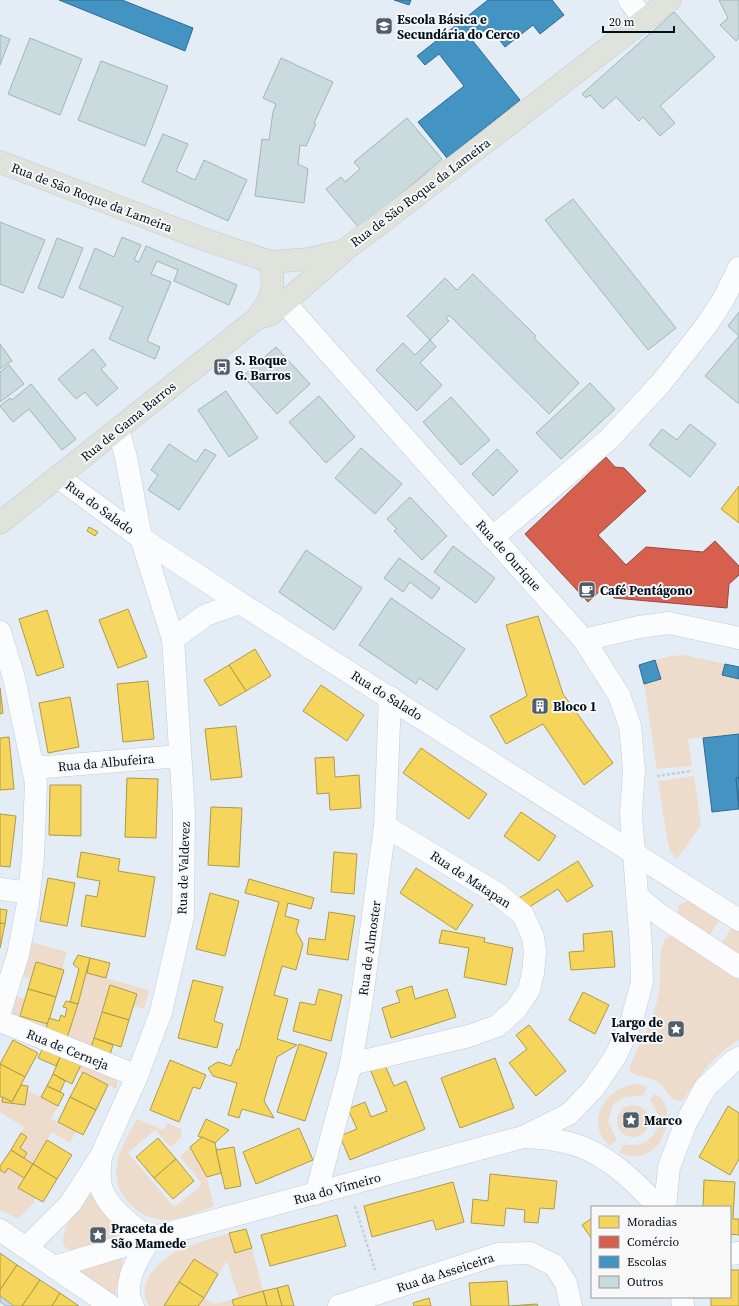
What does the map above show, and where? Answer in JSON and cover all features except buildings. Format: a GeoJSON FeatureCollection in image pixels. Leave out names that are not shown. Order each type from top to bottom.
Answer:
{"type":"FeatureCollection","features":[{"type":"Feature","properties":{"kind":"main road","name":"Rua de São Roque da Lameira"},"geometry":{"type":"LineString","coordinates":[[0,162],[203,239],[271,262],[308,260],[343,251],[670,0]]}},
{"type":"Feature","properties":{"kind":"main road","name":"Rua de Gama Barros"},"geometry":{"type":"LineString","coordinates":[[256,319],[270,315],[343,251]]}},
{"type":"Feature","properties":{"kind":"main road","name":"Rua de Gama Barros"},"geometry":{"type":"LineString","coordinates":[[0,523],[256,319],[268,303],[274,287],[271,262]]}},
{"type":"Feature","properties":{"kind":"street"},"geometry":{"type":"LineString","coordinates":[[629,0],[644,19]]}},
{"type":"Feature","properties":{"kind":"street"},"geometry":{"type":"LineString","coordinates":[[492,538],[609,439],[661,383],[706,326],[723,300],[739,268]]}},
{"type":"Feature","properties":{"kind":"street","name":"Rua de Ourique"},"geometry":{"type":"LineString","coordinates":[[285,303],[584,640],[619,695],[630,726],[634,769],[632,814],[633,851]]}},
{"type":"Feature","properties":{"kind":"street","name":"Rua do Salado"},"geometry":{"type":"LineString","coordinates":[[118,429],[126,457],[141,538]]}},
{"type":"Feature","properties":{"kind":"street","name":"Rua do Salado"},"geometry":{"type":"LineString","coordinates":[[58,477],[141,538],[633,851]]}},
{"type":"Feature","properties":{"kind":"street","name":"Rua de Valdevez"},"geometry":{"type":"LineString","coordinates":[[101,1156],[137,1076],[161,1012],[183,916],[184,813],[173,639],[141,538]]}},
{"type":"Feature","properties":{"kind":"street"},"geometry":{"type":"LineString","coordinates":[[173,639],[206,615],[240,602]]}},
{"type":"Feature","properties":{"kind":"street"},"geometry":{"type":"LineString","coordinates":[[584,640],[639,627],[669,623],[737,635]]}},
{"type":"Feature","properties":{"kind":"street"},"geometry":{"type":"LineString","coordinates":[[0,632],[14,678],[36,782],[33,856],[28,898],[18,955],[0,1012]]}},
{"type":"Feature","properties":{"kind":"street","name":"Rua de Almoster"},"geometry":{"type":"LineString","coordinates":[[316,1194],[350,1064],[373,925],[385,826],[390,697]]}},
{"type":"Feature","properties":{"kind":"street","name":"Rua da Albufeira"},"geometry":{"type":"LineString","coordinates":[[33,768],[180,756]]}},
{"type":"Feature","properties":{"kind":"street","name":"Rua de Matapan"},"geometry":{"type":"LineString","coordinates":[[350,1064],[469,1036],[497,1026],[516,1009],[529,990],[533,973],[535,952],[533,938],[523,915],[498,894],[385,826]]}},
{"type":"Feature","properties":{"kind":"street"},"geometry":{"type":"LineString","coordinates":[[523,1137],[569,1114],[593,1089],[615,1057],[631,1022],[642,982],[638,897],[633,851]]}},
{"type":"Feature","properties":{"kind":"street"},"geometry":{"type":"LineString","coordinates":[[633,851],[739,920]]}},
{"type":"Feature","properties":{"kind":"street"},"geometry":{"type":"LineString","coordinates":[[0,889],[28,898]]}},
{"type":"Feature","properties":{"kind":"street"},"geometry":{"type":"LineString","coordinates":[[638,897],[660,915],[739,967]]}},
{"type":"Feature","properties":{"kind":"street"},"geometry":{"type":"LineString","coordinates":[[0,899],[28,898]]}},
{"type":"Feature","properties":{"kind":"street","name":"Rua de Cerneja"},"geometry":{"type":"LineString","coordinates":[[0,1021],[137,1076]]}},
{"type":"Feature","properties":{"kind":"street"},"geometry":{"type":"LineString","coordinates":[[665,1206],[669,1167],[685,1125],[705,1088],[739,1058]]}},
{"type":"Feature","properties":{"kind":"street"},"geometry":{"type":"LineString","coordinates":[[523,1137],[561,1141],[583,1147],[604,1158],[632,1178],[657,1206]]}},
{"type":"Feature","properties":{"kind":"street","name":"Rua do Vimeiro"},"geometry":{"type":"LineString","coordinates":[[150,1238],[523,1137]]}},
{"type":"Feature","properties":{"kind":"street"},"geometry":{"type":"LineString","coordinates":[[101,1156],[99,1175],[102,1190],[126,1221],[137,1231],[150,1238]]}},
{"type":"Feature","properties":{"kind":"street"},"geometry":{"type":"LineString","coordinates":[[26,1248],[70,1204],[101,1156]]}},
{"type":"Feature","properties":{"kind":"street"},"geometry":{"type":"LineString","coordinates":[[0,1230],[111,1306]]}},
{"type":"Feature","properties":{"kind":"street"},"geometry":{"type":"LineString","coordinates":[[54,1267],[150,1238]]}},
{"type":"Feature","properties":{"kind":"street"},"geometry":{"type":"LineString","coordinates":[[133,1306],[128,1290],[129,1281],[136,1263],[150,1238]]}},
{"type":"Feature","properties":{"kind":"street","name":"Rua da Asseiceira"},"geometry":{"type":"LineString","coordinates":[[339,1306],[498,1254],[530,1253],[554,1265],[566,1283],[571,1306]]}},
{"type":"Feature","properties":{"kind":"path"},"geometry":{"type":"LineString","coordinates":[[652,776],[692,771]]}},
{"type":"Feature","properties":{"kind":"path"},"geometry":{"type":"LineString","coordinates":[[349,1185],[382,1293]]}},
{"type":"Feature","properties":{"kind":"shaded area"},"geometry":{"type":"Polygon","coordinates":[[[684,655],[725,664],[722,675],[739,679],[739,734],[688,739],[692,766],[657,769],[644,684],[660,679],[655,660],[671,656],[684,655]]]}},
{"type":"Feature","properties":{"kind":"shaded area"},"geometry":{"type":"Polygon","coordinates":[[[694,776],[701,825],[677,859],[671,852],[668,843],[658,781],[694,776]]]}},
{"type":"Feature","properties":{"kind":"shaded area"},"geometry":{"type":"Polygon","coordinates":[[[689,900],[721,918],[708,937],[677,914],[679,905],[689,900]]]}},
{"type":"Feature","properties":{"kind":"shaded area"},"geometry":{"type":"Polygon","coordinates":[[[733,926],[739,930],[739,958],[720,945],[733,926]]]}},
{"type":"Feature","properties":{"kind":"shaded area"},"geometry":{"type":"Polygon","coordinates":[[[672,935],[739,980],[739,1040],[715,1059],[683,1100],[679,1101],[672,1099],[662,1085],[655,1080],[632,1073],[629,1070],[649,1026],[655,1007],[660,983],[660,960],[662,946],[665,939],[672,935]]]}},
{"type":"Feature","properties":{"kind":"shaded area"},"geometry":{"type":"Polygon","coordinates":[[[31,942],[67,952],[62,970],[31,979],[21,976],[31,942]]]}},
{"type":"Feature","properties":{"kind":"shaded area"},"geometry":{"type":"Polygon","coordinates":[[[87,973],[149,990],[144,1009],[134,1006],[137,994],[110,985],[90,1050],[66,1041],[87,973]]]}},
{"type":"Feature","properties":{"kind":"shaded area"},"geometry":{"type":"Polygon","coordinates":[[[15,996],[25,999],[40,1021],[48,1024],[45,1032],[12,1015],[15,996]]]}},
{"type":"Feature","properties":{"kind":"shaded area"},"geometry":{"type":"Polygon","coordinates":[[[83,1060],[117,1078],[117,1089],[78,1071],[83,1060]]]}},
{"type":"Feature","properties":{"kind":"shaded area"},"geometry":{"type":"Polygon","coordinates":[[[637,1084],[647,1087],[644,1095],[625,1097],[613,1105],[608,1122],[617,1140],[610,1146],[602,1137],[598,1127],[602,1107],[616,1092],[637,1084]]]}},
{"type":"Feature","properties":{"kind":"shaded area"},"geometry":{"type":"Polygon","coordinates":[[[27,1090],[58,1106],[51,1119],[76,1131],[70,1143],[52,1132],[33,1164],[24,1158],[27,1153],[20,1148],[27,1138],[21,1133],[24,1127],[0,1112],[0,1096],[3,1097],[2,1102],[25,1105],[27,1090]]]}},
{"type":"Feature","properties":{"kind":"shaded area"},"geometry":{"type":"Polygon","coordinates":[[[654,1094],[662,1099],[667,1109],[667,1121],[664,1133],[658,1145],[649,1153],[636,1156],[620,1153],[620,1150],[624,1145],[636,1145],[644,1142],[648,1140],[657,1130],[659,1117],[650,1100],[654,1094]]]}},
{"type":"Feature","properties":{"kind":"shaded area"},"geometry":{"type":"Polygon","coordinates":[[[630,1105],[636,1105],[645,1109],[649,1121],[645,1133],[636,1137],[630,1137],[621,1133],[617,1124],[617,1118],[621,1109],[630,1105]]]}},
{"type":"Feature","properties":{"kind":"shaded area"},"geometry":{"type":"Polygon","coordinates":[[[137,1119],[164,1130],[167,1123],[181,1129],[181,1137],[171,1147],[156,1131],[152,1132],[128,1153],[174,1207],[199,1188],[201,1182],[180,1157],[190,1147],[207,1177],[214,1206],[185,1216],[167,1220],[148,1216],[133,1207],[124,1196],[118,1185],[116,1174],[120,1153],[137,1119]]]}},
{"type":"Feature","properties":{"kind":"shaded area"},"geometry":{"type":"Polygon","coordinates":[[[8,1168],[24,1178],[36,1198],[31,1206],[18,1219],[0,1210],[0,1170],[5,1173],[8,1168]]]}},
{"type":"Feature","properties":{"kind":"shaded area"},"geometry":{"type":"Polygon","coordinates":[[[92,1194],[96,1196],[120,1229],[113,1237],[99,1243],[71,1250],[65,1246],[63,1239],[65,1230],[82,1202],[92,1194]]]}},
{"type":"Feature","properties":{"kind":"shaded area"},"geometry":{"type":"Polygon","coordinates":[[[229,1233],[235,1253],[252,1248],[263,1291],[239,1298],[227,1261],[218,1274],[194,1259],[165,1306],[149,1306],[144,1292],[149,1277],[156,1267],[165,1259],[184,1248],[229,1233]]]}},
{"type":"Feature","properties":{"kind":"shaded area"},"geometry":{"type":"Polygon","coordinates":[[[122,1257],[123,1261],[115,1296],[76,1272],[82,1266],[122,1257]]]}},
{"type":"Feature","properties":{"kind":"shaded area"},"geometry":{"type":"Polygon","coordinates":[[[204,1298],[214,1304],[232,1300],[234,1306],[198,1306],[204,1298]]]}},
{"type":"Feature","properties":{"kind":"place","name":"Escola Básica e Secundária do Cerco"},"geometry":{"type":"Point","coordinates":[384,26]}},
{"type":"Feature","properties":{"kind":"place","name":"S. Roque G. Barros"},"geometry":{"type":"Point","coordinates":[222,367]}},
{"type":"Feature","properties":{"kind":"place","name":"Café Pentágono"},"geometry":{"type":"Point","coordinates":[587,590]}},
{"type":"Feature","properties":{"kind":"place","name":"Bloco 1"},"geometry":{"type":"Point","coordinates":[540,706]}},
{"type":"Feature","properties":{"kind":"place","name":"Largo de Valverde"},"geometry":{"type":"Point","coordinates":[676,1029]}},
{"type":"Feature","properties":{"kind":"place","name":"Marco"},"geometry":{"type":"Point","coordinates":[631,1120]}},
{"type":"Feature","properties":{"kind":"place","name":"Praceta de São Mamede"},"geometry":{"type":"Point","coordinates":[98,1235]}}]}
